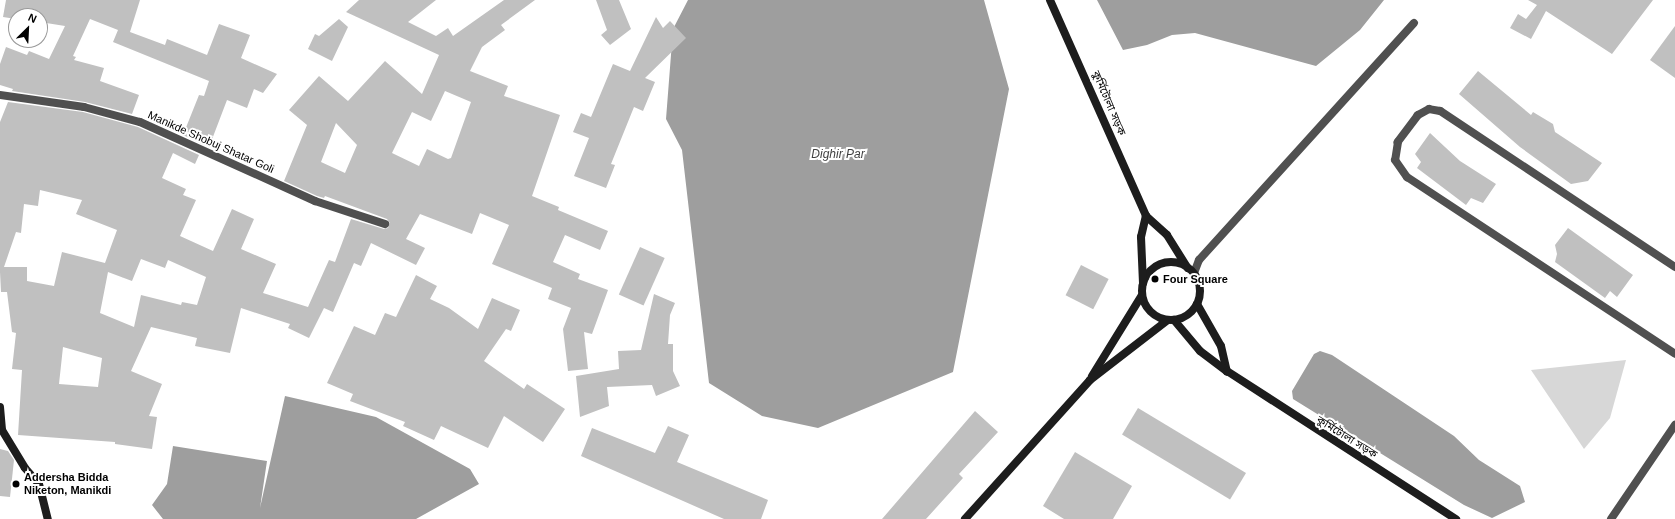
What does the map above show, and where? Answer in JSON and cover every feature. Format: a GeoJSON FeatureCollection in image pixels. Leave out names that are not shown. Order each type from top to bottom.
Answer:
{"type":"FeatureCollection","features":[{"type":"Feature","properties":{"kind":"street","name":"কুর্মিটোলা সড়ক"},"geometry":{"type":"LineString","coordinates":[[1050,0],[1146,216]]}},
{"type":"Feature","properties":{"kind":"street"},"geometry":{"type":"LineString","coordinates":[[1191,271],[1199,260],[1414,23]]}},
{"type":"Feature","properties":{"kind":"street","name":"Manikde Shobuj Shatar Goli"},"geometry":{"type":"LineString","coordinates":[[0,95],[84,107],[140,122],[315,201],[385,224]]}},
{"type":"Feature","properties":{"kind":"street"},"geometry":{"type":"LineString","coordinates":[[1675,266],[1440,111],[1429,108],[1418,115],[1398,142],[1395,160],[1407,177],[1675,354]]}},
{"type":"Feature","properties":{"kind":"street"},"geometry":{"type":"LineString","coordinates":[[965,519],[1090,380],[1142,295],[1141,237],[1146,216],[1167,235],[1199,285],[1198,304],[1221,346],[1227,371]]}},
{"type":"Feature","properties":{"kind":"street"},"geometry":{"type":"LineString","coordinates":[[1143,284],[1148,273],[1156,266],[1167,263],[1178,263],[1191,271]]}},
{"type":"Feature","properties":{"kind":"street"},"geometry":{"type":"LineString","coordinates":[[1142,295],[1152,313],[1171,320]]}},
{"type":"Feature","properties":{"kind":"street"},"geometry":{"type":"LineString","coordinates":[[1090,380],[1171,320],[1187,316],[1198,304]]}},
{"type":"Feature","properties":{"kind":"street","name":"কুর্মিটোলা সড়ক"},"geometry":{"type":"LineString","coordinates":[[1171,320],[1200,351],[1227,371],[1456,519]]}},
{"type":"Feature","properties":{"kind":"street"},"geometry":{"type":"LineString","coordinates":[[0,407],[1,430],[25,468],[39,484],[48,519]]}},
{"type":"Feature","properties":{"kind":"street"},"geometry":{"type":"LineString","coordinates":[[1611,519],[1675,425]]}},
{"type":"Feature","properties":{"kind":"shaded area"},"geometry":{"type":"Polygon","coordinates":[[[1626,360],[1610,418],[1584,449],[1531,370],[1626,360]]]}},
{"type":"Feature","properties":{"kind":"water","name":"Dighir Par"},"geometry":{"type":"Polygon","coordinates":[[[688,0],[984,0],[1009,89],[953,372],[818,428],[762,416],[709,383],[682,150],[666,119],[673,29],[688,0]]]}},
{"type":"Feature","properties":{"kind":"water"},"geometry":{"type":"Polygon","coordinates":[[[1097,0],[1384,0],[1360,30],[1316,66],[1195,33],[1172,35],[1147,45],[1123,50],[1097,0]]]}},
{"type":"Feature","properties":{"kind":"water"},"geometry":{"type":"Polygon","coordinates":[[[1320,351],[1332,355],[1454,436],[1479,460],[1520,486],[1525,502],[1492,518],[1464,505],[1293,399],[1292,391],[1314,354],[1320,351]]]}},
{"type":"Feature","properties":{"kind":"water"},"geometry":{"type":"Polygon","coordinates":[[[285,396],[376,417],[470,469],[479,484],[416,519],[163,519],[152,505],[167,484],[173,446],[267,461],[260,508],[285,396]]]}},
{"type":"Feature","properties":{"kind":"building"},"geometry":{"type":"Polygon","coordinates":[[[6,0],[140,0],[130,32],[165,45],[167,39],[207,55],[219,24],[250,35],[241,58],[277,74],[263,93],[254,89],[247,108],[227,100],[211,142],[206,140],[204,145],[183,135],[199,95],[204,96],[209,81],[113,42],[118,30],[90,19],[73,56],[76,57],[74,60],[104,68],[100,81],[139,95],[132,114],[85,102],[12,91],[13,89],[0,85],[0,64],[6,47],[27,55],[29,51],[49,59],[65,26],[48,23],[48,8],[8,8],[8,18],[3,17],[6,0]]]}},
{"type":"Feature","properties":{"kind":"building"},"geometry":{"type":"Polygon","coordinates":[[[359,0],[436,0],[408,22],[436,36],[448,28],[453,36],[504,0],[535,0],[501,25],[505,30],[482,47],[470,71],[508,86],[504,96],[560,115],[532,196],[559,207],[558,210],[608,231],[600,250],[565,235],[553,262],[580,274],[578,279],[608,290],[592,334],[584,332],[588,369],[568,371],[563,329],[571,308],[548,299],[552,288],[492,264],[509,225],[480,213],[472,234],[420,214],[406,239],[425,248],[416,265],[371,243],[361,266],[354,263],[333,312],[324,308],[309,338],[288,328],[290,324],[241,308],[230,353],[195,346],[197,338],[151,327],[131,371],[162,384],[149,416],[157,417],[152,449],[115,444],[115,442],[18,435],[22,370],[12,369],[16,333],[12,332],[7,292],[1,292],[0,272],[0,122],[8,102],[83,112],[138,127],[199,155],[195,164],[173,153],[162,178],[186,189],[183,195],[196,200],[180,236],[213,251],[232,209],[254,219],[241,249],[276,264],[263,293],[308,307],[329,260],[335,262],[351,219],[384,229],[388,228],[390,223],[387,219],[325,196],[324,198],[317,196],[284,181],[307,125],[289,110],[319,76],[348,101],[385,61],[422,94],[439,55],[346,12],[359,0]],[[445,91],[431,121],[412,112],[392,153],[419,166],[427,149],[448,159],[451,158],[471,102],[445,91]],[[336,123],[321,162],[345,173],[357,145],[336,123]],[[40,190],[38,206],[24,204],[21,233],[16,232],[4,267],[27,267],[27,281],[54,286],[62,252],[105,263],[117,230],[76,214],[82,200],[40,190]],[[141,259],[132,281],[108,272],[100,313],[134,327],[141,295],[181,305],[182,302],[197,305],[206,277],[168,260],[165,268],[141,259]],[[63,347],[59,384],[98,387],[102,358],[63,347]]]}},
{"type":"Feature","properties":{"kind":"building"},"geometry":{"type":"Polygon","coordinates":[[[596,0],[619,0],[631,29],[610,45],[601,35],[607,30],[596,0]]]}},
{"type":"Feature","properties":{"kind":"building"},"geometry":{"type":"Polygon","coordinates":[[[1528,0],[1653,0],[1612,54],[1546,11],[1531,39],[1510,28],[1518,14],[1526,19],[1537,5],[1528,0]]]}},
{"type":"Feature","properties":{"kind":"building"},"geometry":{"type":"Polygon","coordinates":[[[656,17],[663,28],[670,21],[686,38],[645,78],[655,82],[643,111],[634,107],[611,164],[615,165],[606,188],[574,176],[589,138],[573,132],[581,113],[591,117],[613,64],[630,71],[656,17]]]}},
{"type":"Feature","properties":{"kind":"building"},"geometry":{"type":"Polygon","coordinates":[[[339,19],[348,27],[332,61],[308,49],[315,34],[319,36],[339,19]]]}},
{"type":"Feature","properties":{"kind":"building"},"geometry":{"type":"Polygon","coordinates":[[[1675,26],[1675,78],[1650,60],[1675,26]]]}},
{"type":"Feature","properties":{"kind":"building"},"geometry":{"type":"Polygon","coordinates":[[[1478,71],[1531,115],[1533,112],[1553,124],[1555,132],[1602,163],[1588,181],[1571,184],[1520,147],[1459,94],[1478,71]]]}},
{"type":"Feature","properties":{"kind":"building"},"geometry":{"type":"Polygon","coordinates":[[[1430,133],[1460,161],[1496,184],[1483,203],[1471,198],[1466,205],[1417,168],[1421,162],[1415,154],[1430,133]]]}},
{"type":"Feature","properties":{"kind":"building"},"geometry":{"type":"Polygon","coordinates":[[[1568,228],[1633,275],[1617,297],[1610,291],[1605,298],[1555,262],[1557,254],[1555,245],[1568,228]]]}},
{"type":"Feature","properties":{"kind":"building"},"geometry":{"type":"Polygon","coordinates":[[[640,247],[665,258],[644,305],[619,295],[640,247]]]}},
{"type":"Feature","properties":{"kind":"building"},"geometry":{"type":"Polygon","coordinates":[[[1081,265],[1109,279],[1093,309],[1066,295],[1081,265]]]}},
{"type":"Feature","properties":{"kind":"building"},"geometry":{"type":"Polygon","coordinates":[[[416,275],[437,286],[430,299],[449,308],[478,329],[492,298],[520,310],[511,331],[506,329],[484,361],[524,389],[527,384],[565,409],[543,442],[504,416],[488,448],[441,426],[434,440],[403,426],[405,422],[350,401],[353,394],[327,383],[354,326],[375,335],[385,313],[396,317],[416,275]]]}},
{"type":"Feature","properties":{"kind":"building"},"geometry":{"type":"Polygon","coordinates":[[[654,294],[675,303],[670,315],[668,344],[673,344],[673,371],[680,386],[656,396],[652,385],[607,387],[609,406],[580,417],[576,376],[619,369],[618,351],[641,350],[654,294]]]}},
{"type":"Feature","properties":{"kind":"building"},"geometry":{"type":"Polygon","coordinates":[[[1138,408],[1246,473],[1230,499],[1122,435],[1138,408]]]}},
{"type":"Feature","properties":{"kind":"building"},"geometry":{"type":"Polygon","coordinates":[[[975,411],[998,432],[959,474],[963,478],[926,519],[882,519],[975,411]]]}},
{"type":"Feature","properties":{"kind":"building"},"geometry":{"type":"Polygon","coordinates":[[[668,426],[689,435],[677,462],[768,500],[761,519],[724,519],[581,456],[592,428],[655,453],[668,426]]]}},
{"type":"Feature","properties":{"kind":"building"},"geometry":{"type":"Polygon","coordinates":[[[0,449],[8,451],[14,460],[10,497],[0,496],[0,449]]]}},
{"type":"Feature","properties":{"kind":"building"},"geometry":{"type":"Polygon","coordinates":[[[1075,452],[1132,486],[1113,519],[1064,519],[1043,506],[1075,452]]]}},
{"type":"Feature","properties":{"kind":"place","name":"Four Square"},"geometry":{"type":"Point","coordinates":[1155,279]}},
{"type":"Feature","properties":{"kind":"place","name":"Addersha Bidda Niketon, Manikdi"},"geometry":{"type":"Point","coordinates":[16,484]}}]}
